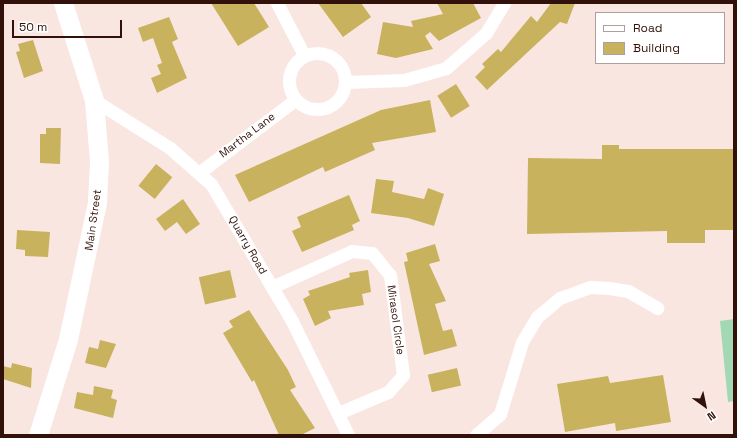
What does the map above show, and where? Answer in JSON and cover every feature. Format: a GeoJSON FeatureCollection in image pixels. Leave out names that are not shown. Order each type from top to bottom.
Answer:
{"type":"FeatureCollection","features":[{"type":"Feature","properties":{"kind":"main road","name":"Main Street"},"geometry":{"type":"LineString","coordinates":[[38,435],[68,339],[95,225],[99,162],[94,100],[63,3]]}},
{"type":"Feature","properties":{"kind":"street"},"geometry":{"type":"LineString","coordinates":[[277,3],[304,55]]}},
{"type":"Feature","properties":{"kind":"street"},"geometry":{"type":"LineString","coordinates":[[345,82],[404,80],[446,68],[486,33],[504,3]]}},
{"type":"Feature","properties":{"kind":"street"},"geometry":{"type":"LineString","coordinates":[[320,53],[334,59],[343,72],[345,82],[339,98],[326,108],[309,108],[295,100],[288,84],[289,73],[304,55],[320,53]]}},
{"type":"Feature","properties":{"kind":"street","name":"Quarry Road"},"geometry":{"type":"LineString","coordinates":[[94,100],[170,148],[200,172],[212,184],[272,287],[348,435]]}},
{"type":"Feature","properties":{"kind":"street","name":"Martha Lane"},"geometry":{"type":"LineString","coordinates":[[200,172],[295,100]]}},
{"type":"Feature","properties":{"kind":"street","name":"Mirasol Circle"},"geometry":{"type":"LineString","coordinates":[[272,287],[352,252],[372,253],[390,275],[403,375],[388,392],[338,413]]}},
{"type":"Feature","properties":{"kind":"street"},"geometry":{"type":"LineString","coordinates":[[476,435],[500,414],[512,368],[526,336],[537,316],[560,298],[591,287],[609,288],[628,291],[657,308]]}},
{"type":"Feature","properties":{"kind":"green space"},"geometry":{"type":"Polygon","coordinates":[[[734,319],[734,401],[728,402],[720,321],[734,319]]]}},
{"type":"Feature","properties":{"kind":"building"},"geometry":{"type":"Polygon","coordinates":[[[211,3],[254,3],[269,27],[238,46],[211,3]]]}},
{"type":"Feature","properties":{"kind":"building"},"geometry":{"type":"Polygon","coordinates":[[[318,3],[361,3],[371,17],[343,37],[318,3]]]}},
{"type":"Feature","properties":{"kind":"building"},"geometry":{"type":"Polygon","coordinates":[[[437,3],[473,3],[481,18],[439,41],[430,32],[425,36],[433,49],[396,58],[377,54],[383,22],[413,27],[411,21],[443,14],[437,3]]]}},
{"type":"Feature","properties":{"kind":"building"},"geometry":{"type":"Polygon","coordinates":[[[551,3],[575,3],[567,24],[560,22],[487,90],[475,77],[485,67],[482,64],[498,49],[501,52],[531,16],[537,22],[551,3]]]}},
{"type":"Feature","properties":{"kind":"building"},"geometry":{"type":"Polygon","coordinates":[[[169,17],[178,39],[172,42],[187,78],[157,93],[151,78],[161,74],[157,65],[162,63],[153,38],[143,42],[138,28],[169,17]]]}},
{"type":"Feature","properties":{"kind":"building"},"geometry":{"type":"Polygon","coordinates":[[[33,40],[43,71],[24,78],[16,52],[20,51],[18,44],[33,40]]]}},
{"type":"Feature","properties":{"kind":"building"},"geometry":{"type":"Polygon","coordinates":[[[456,84],[470,106],[451,118],[437,96],[456,84]]]}},
{"type":"Feature","properties":{"kind":"building"},"geometry":{"type":"Polygon","coordinates":[[[430,100],[436,132],[372,143],[375,150],[325,172],[323,167],[249,202],[235,175],[381,110],[430,100]]]}},
{"type":"Feature","properties":{"kind":"building"},"geometry":{"type":"Polygon","coordinates":[[[46,128],[61,128],[60,164],[40,163],[40,134],[46,134],[46,128]]]}},
{"type":"Feature","properties":{"kind":"building"},"geometry":{"type":"Polygon","coordinates":[[[602,145],[619,145],[619,149],[734,149],[734,230],[705,230],[705,243],[667,243],[667,231],[527,234],[528,158],[602,159],[602,145]]]}},
{"type":"Feature","properties":{"kind":"building"},"geometry":{"type":"Polygon","coordinates":[[[156,164],[172,177],[155,199],[138,186],[156,164]]]}},
{"type":"Feature","properties":{"kind":"building"},"geometry":{"type":"Polygon","coordinates":[[[376,179],[394,181],[392,192],[424,199],[428,188],[444,194],[434,226],[408,218],[371,213],[376,179]]]}},
{"type":"Feature","properties":{"kind":"building"},"geometry":{"type":"Polygon","coordinates":[[[349,195],[360,221],[352,225],[354,230],[302,252],[292,231],[301,227],[297,217],[349,195]]]}},
{"type":"Feature","properties":{"kind":"building"},"geometry":{"type":"Polygon","coordinates":[[[183,199],[200,224],[186,234],[177,222],[165,231],[156,219],[183,199]]]}},
{"type":"Feature","properties":{"kind":"building"},"geometry":{"type":"Polygon","coordinates":[[[17,230],[50,232],[48,257],[25,256],[25,250],[16,249],[17,230]]]}},
{"type":"Feature","properties":{"kind":"building"},"geometry":{"type":"Polygon","coordinates":[[[435,244],[440,261],[429,264],[446,301],[435,304],[443,331],[452,329],[457,346],[424,355],[404,262],[408,261],[406,253],[435,244]]]}},
{"type":"Feature","properties":{"kind":"building"},"geometry":{"type":"Polygon","coordinates":[[[230,270],[236,297],[205,304],[199,277],[230,270]]]}},
{"type":"Feature","properties":{"kind":"building"},"geometry":{"type":"Polygon","coordinates":[[[368,270],[371,292],[362,294],[364,305],[328,311],[331,318],[315,326],[303,299],[310,295],[308,291],[350,277],[349,273],[368,270]]]}},
{"type":"Feature","properties":{"kind":"building"},"geometry":{"type":"Polygon","coordinates":[[[249,310],[288,370],[296,387],[290,390],[315,428],[301,435],[279,435],[254,380],[252,382],[223,333],[233,327],[229,321],[249,310]]]}},
{"type":"Feature","properties":{"kind":"building"},"geometry":{"type":"Polygon","coordinates":[[[100,340],[116,344],[106,368],[85,363],[89,347],[98,349],[100,340]]]}},
{"type":"Feature","properties":{"kind":"building"},"geometry":{"type":"Polygon","coordinates":[[[12,363],[32,368],[31,388],[3,379],[3,366],[11,368],[12,363]]]}},
{"type":"Feature","properties":{"kind":"building"},"geometry":{"type":"Polygon","coordinates":[[[457,368],[461,386],[432,392],[428,375],[457,368]]]}},
{"type":"Feature","properties":{"kind":"building"},"geometry":{"type":"Polygon","coordinates":[[[663,375],[671,422],[616,431],[615,423],[565,432],[557,384],[608,376],[610,383],[663,375]]]}},
{"type":"Feature","properties":{"kind":"building"},"geometry":{"type":"Polygon","coordinates":[[[94,386],[113,390],[111,398],[117,400],[113,418],[74,408],[77,392],[93,395],[94,386]]]}}]}
